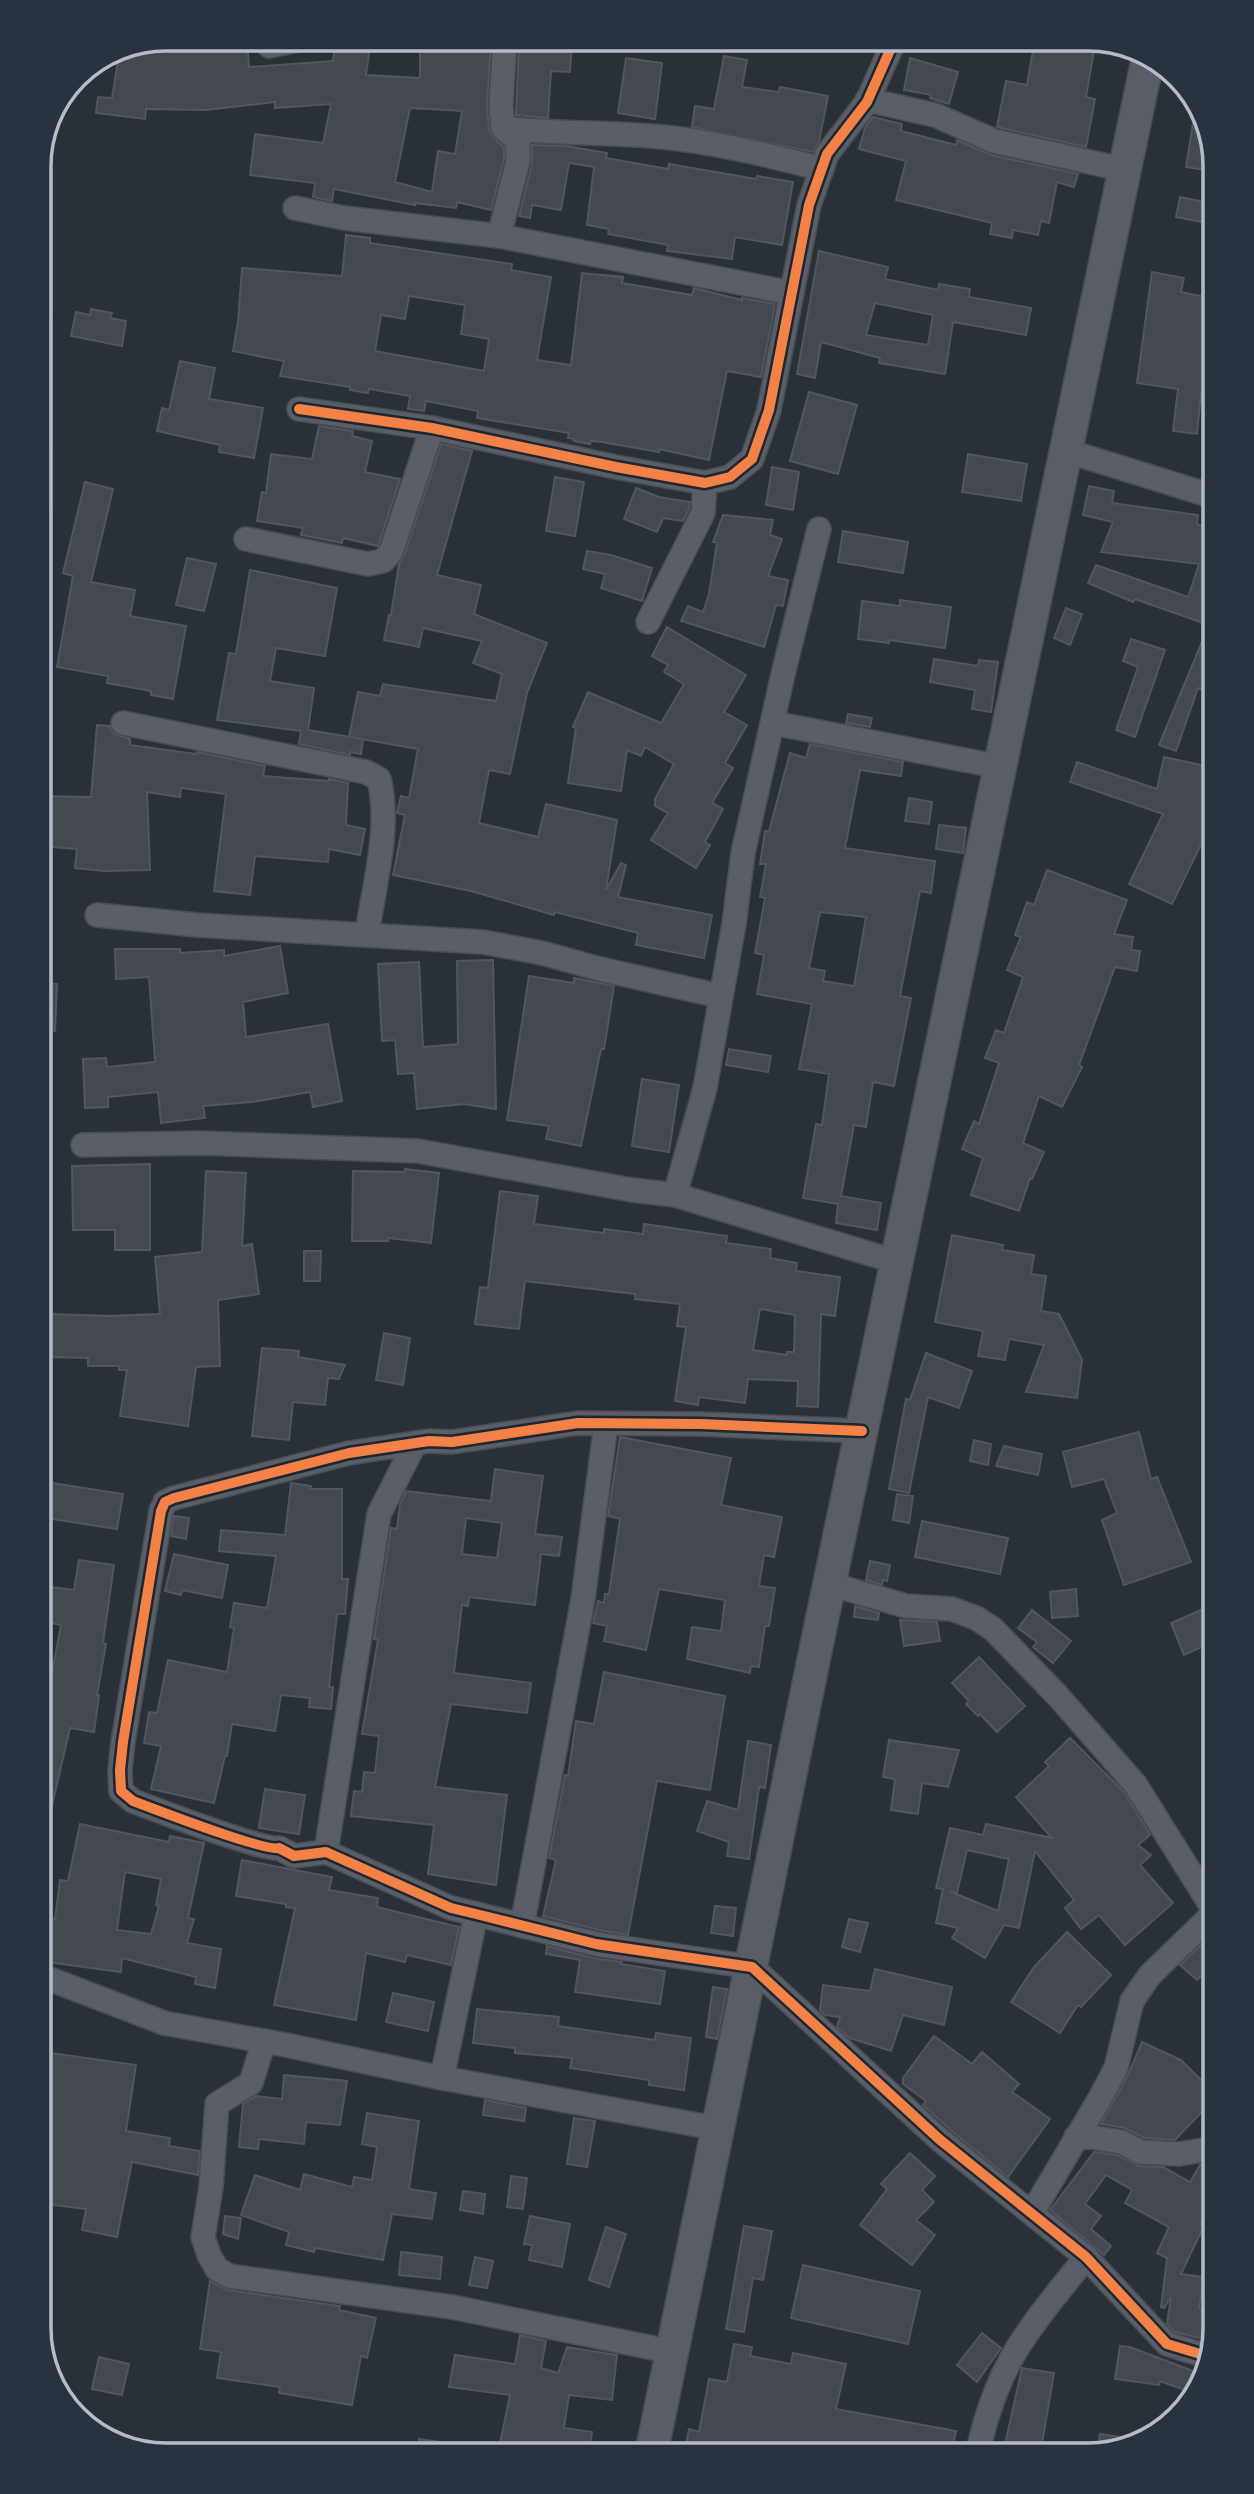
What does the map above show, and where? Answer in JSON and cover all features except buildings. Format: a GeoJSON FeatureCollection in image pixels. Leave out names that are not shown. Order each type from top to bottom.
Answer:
{"type":"FeatureCollection","features":[{"type":"Feature","properties":{"kind":"main road"},"geometry":{"type":"LineString","coordinates":[[654,2443],[1146,67]]}},
{"type":"Feature","properties":{"kind":"street"},"geometry":{"type":"LineString","coordinates":[[499,236],[518,161],[519,141],[503,128],[501,106],[504,51]]}},
{"type":"Feature","properties":{"kind":"street"},"geometry":{"type":"LineString","coordinates":[[299,409],[432,428],[705,483],[730,477],[752,459],[769,410],[809,205],[827,154],[867,100],[889,51]]}},
{"type":"Feature","properties":{"kind":"street"},"geometry":{"type":"LineString","coordinates":[[867,100],[935,115],[994,141],[1126,170]]}},
{"type":"Feature","properties":{"kind":"street"},"geometry":{"type":"LineString","coordinates":[[503,128],[544,133],[622,134],[679,139],[742,149],[822,169]]}},
{"type":"Feature","properties":{"kind":"street"},"geometry":{"type":"LineString","coordinates":[[295,208],[344,218],[499,236],[792,293]]}},
{"type":"Feature","properties":{"kind":"street"},"geometry":{"type":"LineString","coordinates":[[246,539],[368,564],[383,561],[391,552],[432,428]]}},
{"type":"Feature","properties":{"kind":"street"},"geometry":{"type":"LineString","coordinates":[[1067,451],[1203,493]]}},
{"type":"Feature","properties":{"kind":"street"},"geometry":{"type":"LineString","coordinates":[[648,622],[703,513],[705,483]]}},
{"type":"Feature","properties":{"kind":"street"},"geometry":{"type":"LineString","coordinates":[[675,1195],[705,1088],[734,924],[743,853],[783,670],[819,529]]}},
{"type":"Feature","properties":{"kind":"street"},"geometry":{"type":"LineString","coordinates":[[123,723],[366,772],[379,779],[384,819],[367,934]]}},
{"type":"Feature","properties":{"kind":"street"},"geometry":{"type":"LineString","coordinates":[[773,723],[1001,767]]}},
{"type":"Feature","properties":{"kind":"street"},"geometry":{"type":"LineString","coordinates":[[97,915],[197,925],[483,942],[530,950],[600,970],[720,996]]}},
{"type":"Feature","properties":{"kind":"street"},"geometry":{"type":"LineString","coordinates":[[83,1145],[200,1143],[418,1151],[632,1190],[675,1195],[897,1262]]}},
{"type":"Feature","properties":{"kind":"street"},"geometry":{"type":"LineString","coordinates":[[862,1431],[701,1424],[578,1423],[452,1442],[415,1443],[349,1452],[174,1498],[166,1502],[161,1511],[123,1742],[121,1791],[133,1801],[274,1850],[279,1848],[294,1856],[326,1852],[451,1908],[596,1944],[752,1967],[939,2139],[1086,2257],[1167,2344],[1200,2354]]}},
{"type":"Feature","properties":{"kind":"street"},"geometry":{"type":"LineString","coordinates":[[522,1926],[583,1599],[606,1424]]}},
{"type":"Feature","properties":{"kind":"street"},"geometry":{"type":"LineString","coordinates":[[326,1852],[379,1514],[415,1443]]}},
{"type":"Feature","properties":{"kind":"street"},"geometry":{"type":"LineString","coordinates":[[830,1584],[906,1606],[952,1609],[976,1618],[993,1629],[1056,1694],[1135,1784],[1203,1893]]}},
{"type":"Feature","properties":{"kind":"street"},"geometry":{"type":"LineString","coordinates":[[442,2078],[477,1914]]}},
{"type":"Feature","properties":{"kind":"street"},"geometry":{"type":"LineString","coordinates":[[1032,2213],[1116,2068],[1132,2001],[1150,1975],[1203,1924]]}},
{"type":"Feature","properties":{"kind":"street"},"geometry":{"type":"LineString","coordinates":[[51,1980],[164,2023],[720,2129]]}},
{"type":"Feature","properties":{"kind":"street"},"geometry":{"type":"LineString","coordinates":[[264,2041],[251,2083],[217,2104],[211,2187],[203,2237],[217,2269],[229,2276],[452,2307],[673,2351]]}},
{"type":"Feature","properties":{"kind":"street"},"geometry":{"type":"LineString","coordinates":[[1076,2137],[1122,2142],[1140,2152],[1179,2154],[1203,2150]]}},
{"type":"Feature","properties":{"kind":"street"},"geometry":{"type":"LineString","coordinates":[[980,2443],[999,2382],[1024,2337],[1086,2257]]}},
{"type":"Feature","properties":{"kind":"cycle path"},"geometry":{"type":"LineString","coordinates":[[299,409],[432,428],[705,483],[730,477],[752,459],[769,410],[809,205],[827,154],[867,102],[890,51]]}},
{"type":"Feature","properties":{"kind":"cycle path"},"geometry":{"type":"LineString","coordinates":[[862,1431],[701,1424],[578,1423],[452,1442],[429,1441],[349,1453],[165,1502],[161,1511],[123,1742],[121,1791],[133,1801],[209,1829],[279,1848],[294,1856],[326,1852],[451,1908],[596,1944],[752,1967],[939,2139],[1086,2257],[1167,2344],[1200,2354]]}}]}
